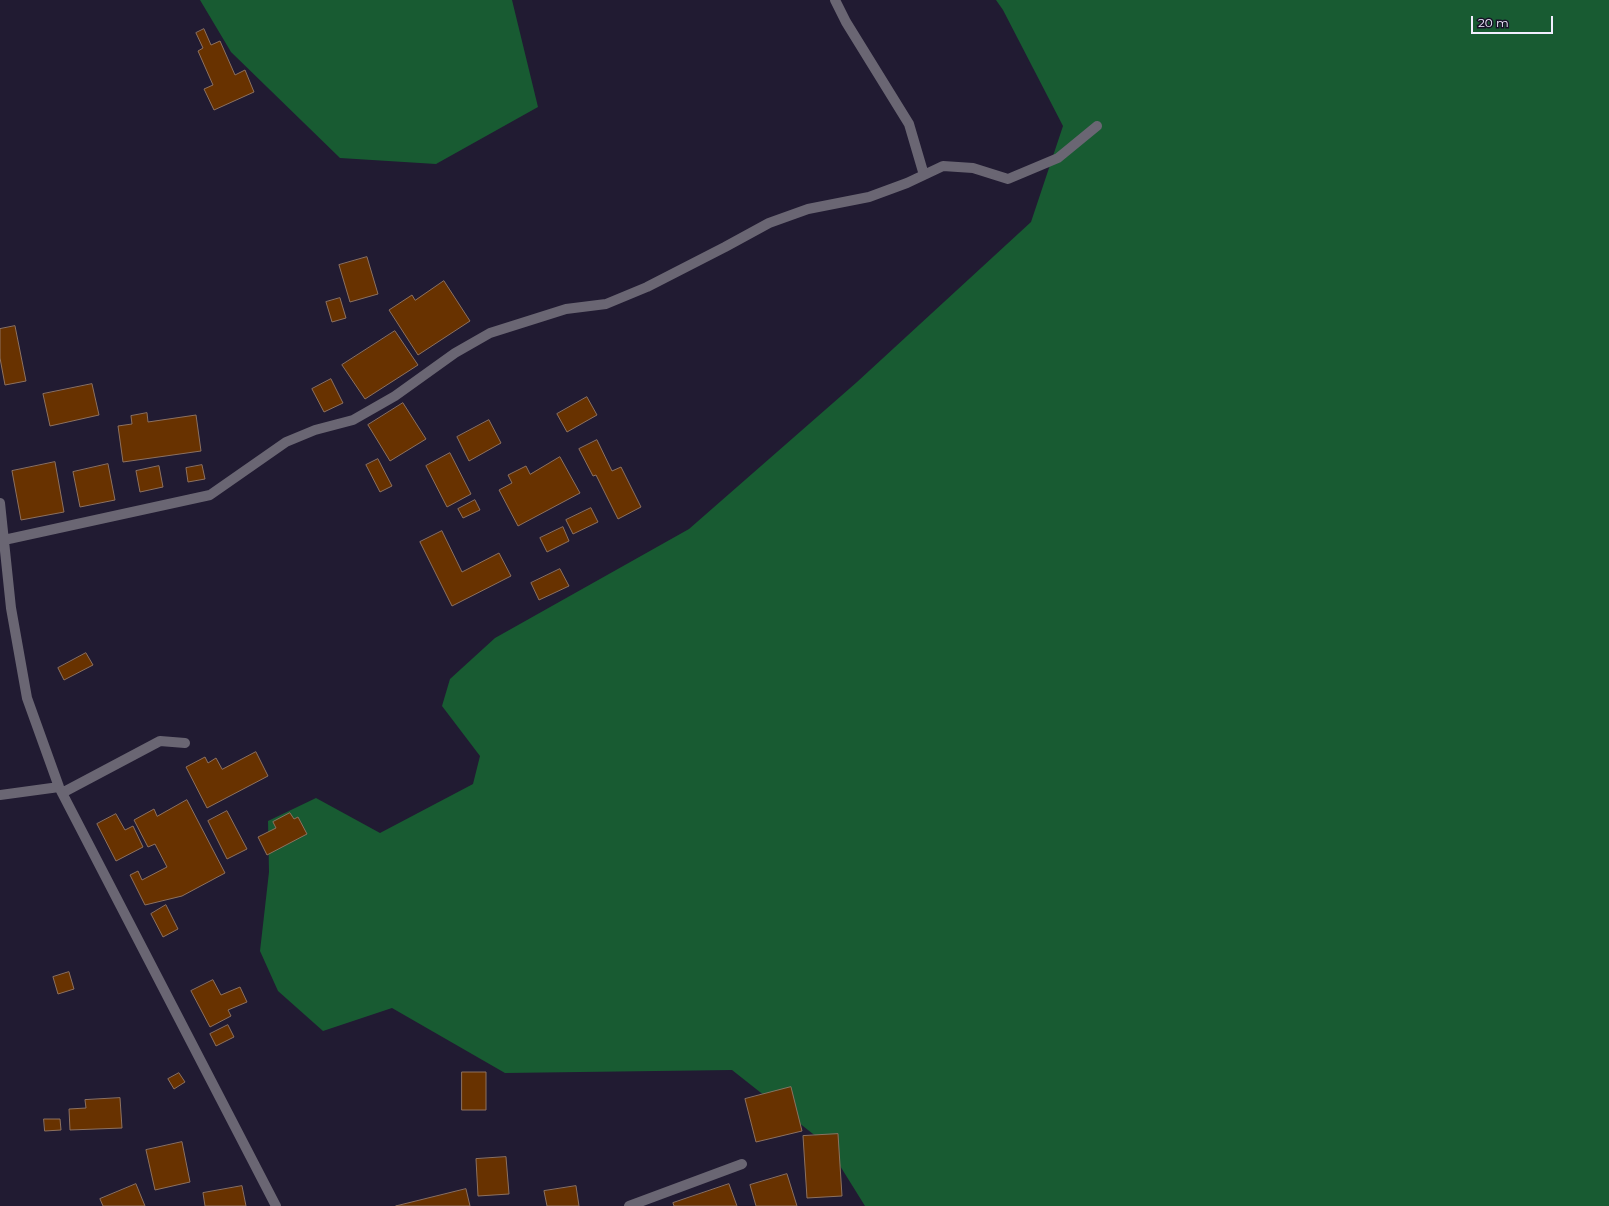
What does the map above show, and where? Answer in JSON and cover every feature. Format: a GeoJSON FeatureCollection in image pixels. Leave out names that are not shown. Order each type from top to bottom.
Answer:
{"type":"FeatureCollection","features":[{"type":"Feature","properties":{"kind":"street"},"geometry":{"type":"LineString","coordinates":[[835,0],[846,22],[909,124],[924,175]]}},
{"type":"Feature","properties":{"kind":"street"},"geometry":{"type":"LineString","coordinates":[[4,540],[210,495],[286,442],[316,430],[353,420],[395,396],[455,353],[490,333],[566,309],[606,304],[647,287],[769,223],[808,209],[869,197],[907,184],[944,166],[973,168],[1008,179],[1058,158],[1097,126]]}},
{"type":"Feature","properties":{"kind":"street"},"geometry":{"type":"LineString","coordinates":[[0,502],[11,608],[27,698],[61,790],[276,1206]]}},
{"type":"Feature","properties":{"kind":"street"},"geometry":{"type":"LineString","coordinates":[[0,795],[61,790],[160,741],[185,743]]}},
{"type":"Feature","properties":{"kind":"street"},"geometry":{"type":"LineString","coordinates":[[635,1205],[742,1164]]}},
{"type":"Feature","properties":{"kind":"green space"},"geometry":{"type":"Polygon","coordinates":[[[200,0],[512,0],[538,107],[436,164],[340,158],[231,52],[200,0]]]}},
{"type":"Feature","properties":{"kind":"green space"},"geometry":{"type":"Polygon","coordinates":[[[996,0],[1609,0],[1609,1206],[865,1206],[827,1145],[732,1070],[505,1073],[392,1008],[323,1031],[278,991],[260,951],[269,872],[268,821],[316,798],[380,833],[473,784],[480,756],[442,706],[450,679],[495,638],[689,529],[857,382],[1031,222],[1063,126],[1003,10],[996,0]]]}},
{"type":"Feature","properties":{"kind":"building"},"geometry":{"type":"Polygon","coordinates":[[[204,29],[211,45],[220,41],[235,75],[245,70],[254,92],[214,110],[204,89],[213,85],[198,51],[203,48],[196,33],[204,29]]]}},
{"type":"Feature","properties":{"kind":"building"},"geometry":{"type":"Polygon","coordinates":[[[367,257],[378,294],[350,302],[339,265],[367,257]]]}},
{"type":"Feature","properties":{"kind":"building"},"geometry":{"type":"Polygon","coordinates":[[[444,281],[470,321],[418,355],[389,310],[412,295],[415,300],[444,281]]]}},
{"type":"Feature","properties":{"kind":"building"},"geometry":{"type":"Polygon","coordinates":[[[340,298],[346,318],[332,322],[326,302],[340,298]]]}},
{"type":"Feature","properties":{"kind":"building"},"geometry":{"type":"Polygon","coordinates":[[[15,326],[26,381],[5,385],[0,358],[0,329],[15,326]]]}},
{"type":"Feature","properties":{"kind":"building"},"geometry":{"type":"Polygon","coordinates":[[[395,331],[418,365],[365,399],[342,365],[395,331]]]}},
{"type":"Feature","properties":{"kind":"building"},"geometry":{"type":"Polygon","coordinates":[[[331,379],[343,403],[324,412],[312,389],[331,379]]]}},
{"type":"Feature","properties":{"kind":"building"},"geometry":{"type":"Polygon","coordinates":[[[92,384],[99,415],[50,426],[43,394],[92,384]]]}},
{"type":"Feature","properties":{"kind":"building"},"geometry":{"type":"Polygon","coordinates":[[[587,397],[597,415],[567,432],[557,414],[587,397]]]}},
{"type":"Feature","properties":{"kind":"building"},"geometry":{"type":"Polygon","coordinates":[[[403,403],[426,439],[390,461],[368,425],[403,403]]]}},
{"type":"Feature","properties":{"kind":"building"},"geometry":{"type":"Polygon","coordinates":[[[147,413],[148,422],[196,415],[201,451],[123,462],[118,426],[132,424],[131,416],[147,413]]]}},
{"type":"Feature","properties":{"kind":"building"},"geometry":{"type":"Polygon","coordinates":[[[489,420],[501,443],[469,461],[457,437],[489,420]]]}},
{"type":"Feature","properties":{"kind":"building"},"geometry":{"type":"Polygon","coordinates":[[[597,440],[612,471],[621,467],[641,507],[618,519],[596,475],[593,476],[579,449],[597,440]]]}},
{"type":"Feature","properties":{"kind":"building"},"geometry":{"type":"Polygon","coordinates":[[[450,453],[471,494],[447,507],[426,466],[450,453]]]}},
{"type":"Feature","properties":{"kind":"building"},"geometry":{"type":"Polygon","coordinates":[[[560,457],[580,493],[518,526],[499,490],[512,483],[508,475],[526,466],[530,474],[560,457]]]}},
{"type":"Feature","properties":{"kind":"building"},"geometry":{"type":"Polygon","coordinates":[[[378,459],[392,486],[380,492],[366,465],[378,459]]]}},
{"type":"Feature","properties":{"kind":"building"},"geometry":{"type":"Polygon","coordinates":[[[55,462],[64,512],[21,520],[12,471],[55,462]]]}},
{"type":"Feature","properties":{"kind":"building"},"geometry":{"type":"Polygon","coordinates":[[[108,464],[115,500],[80,507],[73,472],[108,464]]]}},
{"type":"Feature","properties":{"kind":"building"},"geometry":{"type":"Polygon","coordinates":[[[202,465],[205,479],[188,482],[186,468],[202,465]]]}},
{"type":"Feature","properties":{"kind":"building"},"geometry":{"type":"Polygon","coordinates":[[[159,466],[163,487],[140,492],[136,471],[159,466]]]}},
{"type":"Feature","properties":{"kind":"building"},"geometry":{"type":"Polygon","coordinates":[[[475,500],[480,510],[463,518],[458,509],[475,500]]]}},
{"type":"Feature","properties":{"kind":"building"},"geometry":{"type":"Polygon","coordinates":[[[591,508],[598,522],[573,534],[566,520],[591,508]]]}},
{"type":"Feature","properties":{"kind":"building"},"geometry":{"type":"Polygon","coordinates":[[[563,527],[569,541],[547,552],[540,538],[563,527]]]}},
{"type":"Feature","properties":{"kind":"building"},"geometry":{"type":"Polygon","coordinates":[[[442,531],[462,572],[499,553],[511,576],[452,606],[420,542],[442,531]]]}},
{"type":"Feature","properties":{"kind":"building"},"geometry":{"type":"Polygon","coordinates":[[[560,569],[569,586],[539,600],[531,583],[560,569]]]}},
{"type":"Feature","properties":{"kind":"building"},"geometry":{"type":"Polygon","coordinates":[[[86,653],[93,665],[64,680],[58,668],[86,653]]]}},
{"type":"Feature","properties":{"kind":"building"},"geometry":{"type":"Polygon","coordinates":[[[256,752],[268,776],[207,808],[186,767],[205,757],[208,763],[216,758],[222,769],[256,752]]]}},
{"type":"Feature","properties":{"kind":"building"},"geometry":{"type":"Polygon","coordinates":[[[187,800],[225,873],[182,896],[145,905],[130,875],[138,871],[142,880],[167,867],[155,844],[148,847],[134,820],[154,809],[157,816],[187,800]]]}},
{"type":"Feature","properties":{"kind":"building"},"geometry":{"type":"Polygon","coordinates":[[[227,811],[247,849],[227,859],[208,821],[227,811]]]}},
{"type":"Feature","properties":{"kind":"building"},"geometry":{"type":"Polygon","coordinates":[[[290,813],[294,819],[298,817],[307,834],[267,855],[258,837],[276,828],[273,822],[290,813]]]}},
{"type":"Feature","properties":{"kind":"building"},"geometry":{"type":"Polygon","coordinates":[[[116,814],[125,830],[133,826],[143,847],[116,861],[97,824],[116,814]]]}},
{"type":"Feature","properties":{"kind":"building"},"geometry":{"type":"Polygon","coordinates":[[[166,905],[178,929],[163,937],[151,914],[166,905]]]}},
{"type":"Feature","properties":{"kind":"building"},"geometry":{"type":"Polygon","coordinates":[[[69,972],[74,989],[58,994],[53,977],[69,972]]]}},
{"type":"Feature","properties":{"kind":"building"},"geometry":{"type":"Polygon","coordinates":[[[213,980],[221,995],[240,987],[247,1002],[228,1010],[231,1016],[210,1027],[191,991],[213,980]]]}},
{"type":"Feature","properties":{"kind":"building"},"geometry":{"type":"Polygon","coordinates":[[[228,1025],[234,1037],[216,1046],[210,1034],[228,1025]]]}},
{"type":"Feature","properties":{"kind":"building"},"geometry":{"type":"Polygon","coordinates":[[[462,1072],[486,1072],[486,1110],[462,1110],[462,1072]]]}},
{"type":"Feature","properties":{"kind":"building"},"geometry":{"type":"Polygon","coordinates":[[[179,1073],[185,1082],[174,1089],[168,1079],[179,1073]]]}},
{"type":"Feature","properties":{"kind":"building"},"geometry":{"type":"Polygon","coordinates":[[[791,1087],[802,1131],[756,1142],[745,1099],[791,1087]]]}},
{"type":"Feature","properties":{"kind":"building"},"geometry":{"type":"Polygon","coordinates":[[[120,1098],[122,1128],[70,1130],[69,1109],[86,1108],[85,1100],[120,1098]]]}},
{"type":"Feature","properties":{"kind":"building"},"geometry":{"type":"Polygon","coordinates":[[[44,1119],[60,1119],[61,1130],[45,1131],[44,1119]]]}},
{"type":"Feature","properties":{"kind":"building"},"geometry":{"type":"Polygon","coordinates":[[[838,1134],[842,1196],[807,1198],[803,1136],[838,1134]]]}},
{"type":"Feature","properties":{"kind":"building"},"geometry":{"type":"Polygon","coordinates":[[[182,1142],[190,1182],[155,1190],[146,1150],[182,1142]]]}},
{"type":"Feature","properties":{"kind":"building"},"geometry":{"type":"Polygon","coordinates":[[[506,1157],[509,1194],[478,1196],[476,1159],[506,1157]]]}},
{"type":"Feature","properties":{"kind":"building"},"geometry":{"type":"Polygon","coordinates":[[[787,1174],[797,1206],[756,1206],[750,1185],[787,1174]]]}},
{"type":"Feature","properties":{"kind":"building"},"geometry":{"type":"Polygon","coordinates":[[[136,1184],[145,1206],[103,1206],[100,1199],[136,1184]]]}},
{"type":"Feature","properties":{"kind":"building"},"geometry":{"type":"Polygon","coordinates":[[[729,1184],[737,1206],[674,1206],[673,1203],[729,1184]]]}},
{"type":"Feature","properties":{"kind":"building"},"geometry":{"type":"Polygon","coordinates":[[[242,1186],[246,1206],[205,1206],[203,1193],[242,1186]]]}},
{"type":"Feature","properties":{"kind":"building"},"geometry":{"type":"Polygon","coordinates":[[[576,1186],[579,1206],[547,1206],[544,1191],[576,1186]]]}},
{"type":"Feature","properties":{"kind":"building"},"geometry":{"type":"Polygon","coordinates":[[[466,1189],[470,1206],[396,1206],[466,1189]]]}}]}
